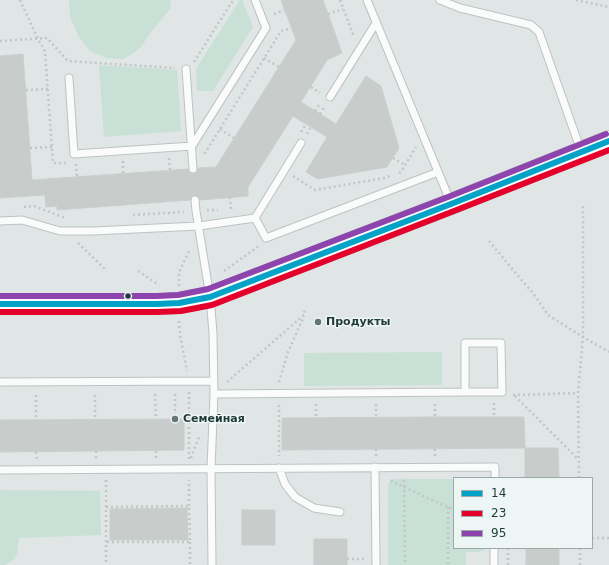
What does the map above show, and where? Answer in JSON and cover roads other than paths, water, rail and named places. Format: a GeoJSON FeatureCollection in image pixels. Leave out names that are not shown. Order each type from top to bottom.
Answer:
{"type":"FeatureCollection","features":[{"type":"Feature","properties":{"kind":"main road"},"geometry":{"type":"LineString","coordinates":[[0,304],[157,304],[179,303],[210,297],[609,141]]}},
{"type":"Feature","properties":{"kind":"lane"},"geometry":{"type":"LineString","coordinates":[[192,150],[266,28],[255,0]]}},
{"type":"Feature","properties":{"kind":"lane"},"geometry":{"type":"LineString","coordinates":[[367,0],[451,204]]}},
{"type":"Feature","properties":{"kind":"lane"},"geometry":{"type":"LineString","coordinates":[[440,0],[460,8],[531,25],[539,32],[581,152]]}},
{"type":"Feature","properties":{"kind":"lane"},"geometry":{"type":"LineString","coordinates":[[327,96],[376,23]]}},
{"type":"Feature","properties":{"kind":"lane"},"geometry":{"type":"LineString","coordinates":[[186,68],[193,169]]}},
{"type":"Feature","properties":{"kind":"lane"},"geometry":{"type":"LineString","coordinates":[[69,78],[74,154],[192,150]]}},
{"type":"Feature","properties":{"kind":"lane"},"geometry":{"type":"LineString","coordinates":[[0,221],[22,220],[60,231],[93,232],[199,226],[254,218],[301,143]]}},
{"type":"Feature","properties":{"kind":"lane"},"geometry":{"type":"LineString","coordinates":[[254,218],[266,238],[438,172]]}},
{"type":"Feature","properties":{"kind":"lane"},"geometry":{"type":"LineString","coordinates":[[195,200],[210,297],[213,333],[214,394],[211,468],[212,565]]}},
{"type":"Feature","properties":{"kind":"lane"},"geometry":{"type":"LineString","coordinates":[[214,394],[502,392],[501,343],[464,343],[465,392]]}},
{"type":"Feature","properties":{"kind":"lane"},"geometry":{"type":"LineString","coordinates":[[0,382],[214,380]]}},
{"type":"Feature","properties":{"kind":"lane"},"geometry":{"type":"LineString","coordinates":[[0,470],[495,466],[495,477]]}},
{"type":"Feature","properties":{"kind":"lane"},"geometry":{"type":"LineString","coordinates":[[375,467],[376,565]]}},
{"type":"Feature","properties":{"kind":"lane"},"geometry":{"type":"LineString","coordinates":[[279,468],[285,484],[295,496],[314,508],[340,512]]}},
{"type":"Feature","properties":{"kind":"lane"},"geometry":{"type":"LineString","coordinates":[[494,549],[494,565]]}},
{"type":"Feature","properties":{"kind":"place","name":"Продукты"},"geometry":{"type":"Point","coordinates":[318,322]}},
{"type":"Feature","properties":{"kind":"place","name":"Семейная"},"geometry":{"type":"Point","coordinates":[175,419]}}]}
